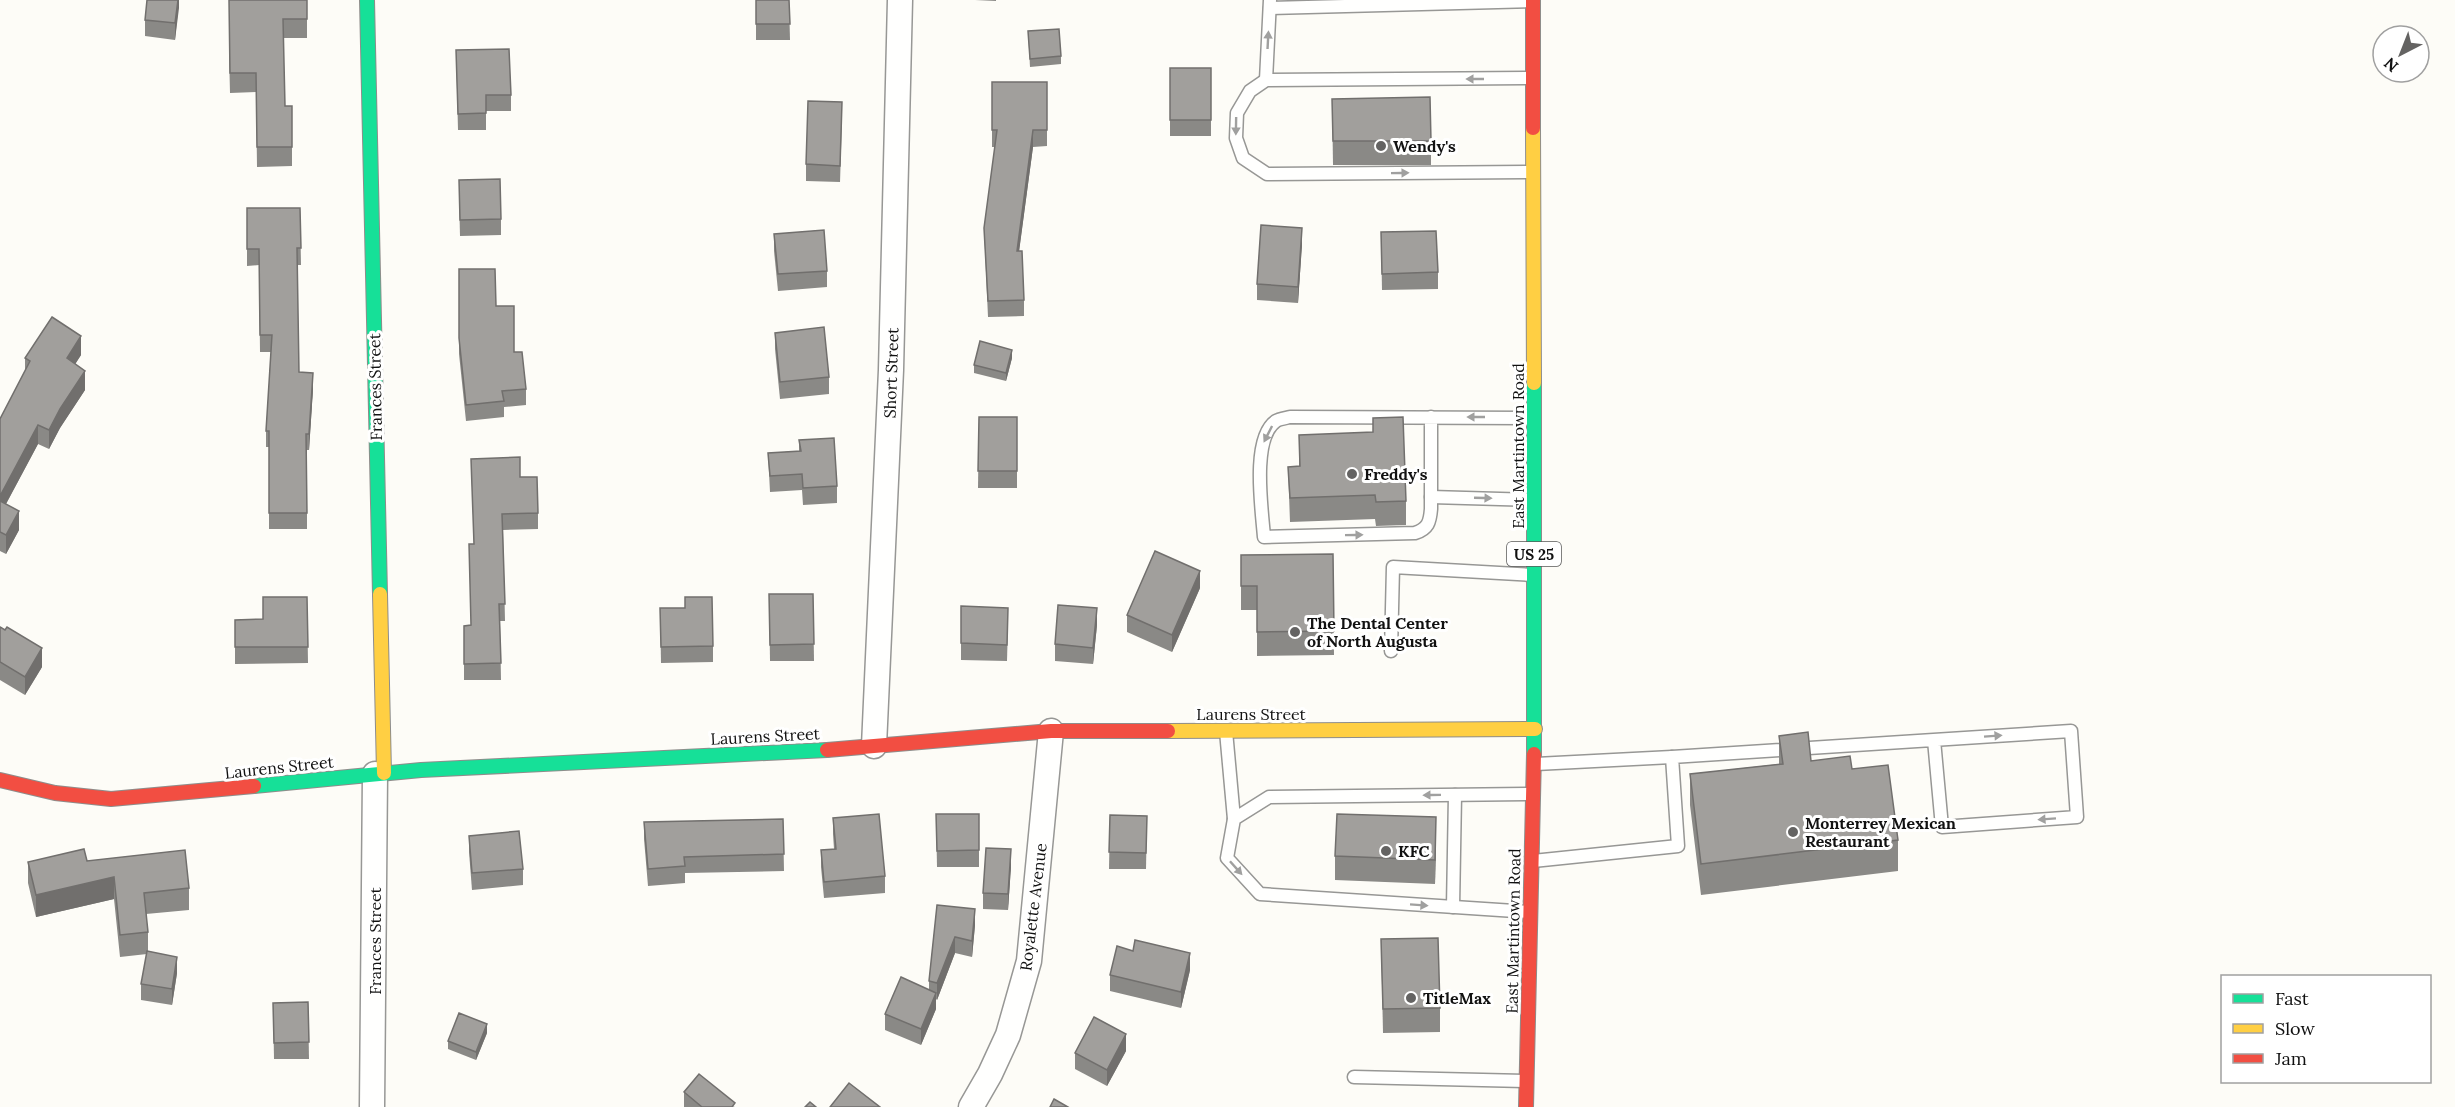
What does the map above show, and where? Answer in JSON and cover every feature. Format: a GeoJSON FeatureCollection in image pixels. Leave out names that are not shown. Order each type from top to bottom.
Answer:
{"type":"FeatureCollection","features":[{"type":"Feature","properties":{"kind":"street","name":"Frances Street"},"geometry":{"type":"LineString","coordinates":[[367,0],[380,774],[372,1107]]}},
{"type":"Feature","properties":{"kind":"street","name":"Short Street"},"geometry":{"type":"LineString","coordinates":[[874,746],[891,370],[900,0]]}},
{"type":"Feature","properties":{"kind":"street","name":"East Martintown Road"},"geometry":{"type":"LineString","coordinates":[[1526,1107],[1535,729],[1533,1]]}},
{"type":"Feature","properties":{"kind":"street","name":"Laurens Street"},"geometry":{"type":"LineString","coordinates":[[0,780],[33,790],[72,797],[111,799],[380,774],[797,752],[1051,731],[1535,729]]}},
{"type":"Feature","properties":{"kind":"street","name":"Royalette Avenue"},"geometry":{"type":"LineString","coordinates":[[971,1107],[990,1074],[1008,1035],[1029,961],[1051,731]]}},
{"type":"Feature","properties":{"kind":"lane"},"geometry":{"type":"LineString","coordinates":[[1266,80],[1270,4],[1533,1]]}},
{"type":"Feature","properties":{"kind":"lane"},"geometry":{"type":"LineString","coordinates":[[1534,78],[1266,80],[1250,90],[1237,113],[1236,138],[1243,158],[1267,174],[1534,172]]}},
{"type":"Feature","properties":{"kind":"lane"},"geometry":{"type":"LineString","coordinates":[[1431,417],[1430,523],[1421,531],[1264,537],[1261,456],[1266,434],[1276,421],[1290,417],[1431,417],[1534,418]]}},
{"type":"Feature","properties":{"kind":"lane"},"geometry":{"type":"LineString","coordinates":[[1431,497],[1534,500]]}},
{"type":"Feature","properties":{"kind":"lane"},"geometry":{"type":"LineString","coordinates":[[1390,651],[1393,567],[1534,575]]}},
{"type":"Feature","properties":{"kind":"lane"},"geometry":{"type":"LineString","coordinates":[[1226,731],[1234,819],[1227,858],[1260,894],[1530,912]]}},
{"type":"Feature","properties":{"kind":"lane"},"geometry":{"type":"LineString","coordinates":[[1534,764],[1672,758],[1934,740],[2071,731],[2077,817],[1942,828],[1934,740]]}},
{"type":"Feature","properties":{"kind":"lane"},"geometry":{"type":"LineString","coordinates":[[1532,861],[1678,846],[1672,758]]}},
{"type":"Feature","properties":{"kind":"lane"},"geometry":{"type":"LineString","coordinates":[[1234,819],[1269,797],[1533,794]]}},
{"type":"Feature","properties":{"kind":"lane"},"geometry":{"type":"LineString","coordinates":[[1453,907],[1455,795]]}},
{"type":"Feature","properties":{"kind":"lane"},"geometry":{"type":"LineString","coordinates":[[1354,1077],[1526,1081]]}},
{"type":"Feature","properties":{"kind":"building"},"geometry":{"type":"Polygon","coordinates":[[[147,0],[178,0],[175,23],[145,20],[147,0]]]}},
{"type":"Feature","properties":{"kind":"building"},"geometry":{"type":"Polygon","coordinates":[[[229,0],[307,0],[307,19],[283,19],[285,106],[292,106],[292,147],[257,147],[256,73],[230,73],[229,0]]]}},
{"type":"Feature","properties":{"kind":"building"},"geometry":{"type":"Polygon","coordinates":[[[756,0],[789,0],[790,24],[756,24],[756,0]]]}},
{"type":"Feature","properties":{"kind":"building"},"geometry":{"type":"Polygon","coordinates":[[[1059,29],[1061,56],[1030,59],[1028,31],[1059,29]]]}},
{"type":"Feature","properties":{"kind":"building"},"geometry":{"type":"Polygon","coordinates":[[[509,49],[511,95],[486,95],[486,113],[458,114],[456,50],[509,49]]]}},
{"type":"Feature","properties":{"kind":"building"},"geometry":{"type":"Polygon","coordinates":[[[1170,68],[1211,68],[1211,120],[1170,120],[1170,68]]]}},
{"type":"Feature","properties":{"kind":"building"},"geometry":{"type":"Polygon","coordinates":[[[992,82],[1047,82],[1047,130],[1033,130],[1017,251],[1022,251],[1024,300],[988,301],[984,228],[997,130],[992,130],[992,82]]]}},
{"type":"Feature","properties":{"kind":"building"},"geometry":{"type":"Polygon","coordinates":[[[1430,97],[1431,141],[1333,141],[1332,99],[1430,97]]]}},
{"type":"Feature","properties":{"kind":"building"},"geometry":{"type":"Polygon","coordinates":[[[808,101],[842,102],[840,166],[806,164],[808,101]]]}},
{"type":"Feature","properties":{"kind":"building"},"geometry":{"type":"Polygon","coordinates":[[[500,179],[501,219],[460,220],[459,180],[500,179]]]}},
{"type":"Feature","properties":{"kind":"building"},"geometry":{"type":"Polygon","coordinates":[[[247,208],[300,208],[301,248],[297,248],[299,372],[313,373],[309,434],[306,434],[307,513],[269,513],[269,431],[266,431],[272,335],[260,335],[259,249],[247,249],[247,208]]]}},
{"type":"Feature","properties":{"kind":"building"},"geometry":{"type":"Polygon","coordinates":[[[1261,225],[1302,228],[1298,287],[1257,284],[1261,225]]]}},
{"type":"Feature","properties":{"kind":"building"},"geometry":{"type":"Polygon","coordinates":[[[824,230],[827,271],[778,274],[774,234],[824,230]]]}},
{"type":"Feature","properties":{"kind":"building"},"geometry":{"type":"Polygon","coordinates":[[[1436,231],[1438,272],[1382,274],[1381,232],[1436,231]]]}},
{"type":"Feature","properties":{"kind":"building"},"geometry":{"type":"Polygon","coordinates":[[[459,269],[495,269],[496,306],[514,306],[514,352],[522,352],[526,389],[502,391],[504,401],[466,405],[459,338],[459,269]]]}},
{"type":"Feature","properties":{"kind":"building"},"geometry":{"type":"Polygon","coordinates":[[[52,317],[81,336],[67,358],[85,371],[49,430],[38,425],[0,496],[0,419],[30,361],[25,358],[52,317]]]}},
{"type":"Feature","properties":{"kind":"building"},"geometry":{"type":"Polygon","coordinates":[[[824,327],[829,377],[780,382],[775,333],[824,327]]]}},
{"type":"Feature","properties":{"kind":"building"},"geometry":{"type":"Polygon","coordinates":[[[980,341],[1012,350],[1006,373],[974,365],[980,341]]]}},
{"type":"Feature","properties":{"kind":"building"},"geometry":{"type":"Polygon","coordinates":[[[979,417],[1017,417],[1017,471],[978,471],[979,417]]]}},
{"type":"Feature","properties":{"kind":"building","name":"Freddy's"},"geometry":{"type":"Polygon","coordinates":[[[1403,417],[1406,501],[1376,502],[1375,495],[1290,498],[1288,467],[1300,466],[1299,435],[1373,432],[1373,418],[1403,417]]]}},
{"type":"Feature","properties":{"kind":"building"},"geometry":{"type":"Polygon","coordinates":[[[834,438],[837,486],[803,488],[802,474],[770,476],[768,453],[801,451],[799,440],[834,438]]]}},
{"type":"Feature","properties":{"kind":"building"},"geometry":{"type":"Polygon","coordinates":[[[520,457],[520,477],[537,477],[538,513],[502,514],[505,604],[499,604],[501,663],[464,664],[464,626],[471,625],[469,544],[474,544],[471,459],[520,457]]]}},
{"type":"Feature","properties":{"kind":"building"},"geometry":{"type":"Polygon","coordinates":[[[0,501],[19,511],[6,535],[0,532],[0,501]]]}},
{"type":"Feature","properties":{"kind":"building"},"geometry":{"type":"Polygon","coordinates":[[[1155,551],[1200,571],[1172,635],[1127,615],[1155,551]]]}},
{"type":"Feature","properties":{"kind":"building","name":"The Dental Center of North Augusta"},"geometry":{"type":"Polygon","coordinates":[[[1333,554],[1334,631],[1257,632],[1257,586],[1241,586],[1241,555],[1333,554]]]}},
{"type":"Feature","properties":{"kind":"building"},"geometry":{"type":"Polygon","coordinates":[[[769,594],[813,594],[814,644],[770,645],[769,594]]]}},
{"type":"Feature","properties":{"kind":"building"},"geometry":{"type":"Polygon","coordinates":[[[263,597],[307,597],[308,647],[235,647],[235,620],[263,619],[263,597]]]}},
{"type":"Feature","properties":{"kind":"building"},"geometry":{"type":"Polygon","coordinates":[[[685,597],[712,597],[713,646],[661,647],[660,608],[685,608],[685,597]]]}},
{"type":"Feature","properties":{"kind":"building"},"geometry":{"type":"Polygon","coordinates":[[[1058,605],[1097,608],[1093,648],[1055,644],[1058,605]]]}},
{"type":"Feature","properties":{"kind":"building"},"geometry":{"type":"Polygon","coordinates":[[[961,606],[1008,608],[1007,645],[961,643],[961,606]]]}},
{"type":"Feature","properties":{"kind":"building"},"geometry":{"type":"Polygon","coordinates":[[[0,627],[5,630],[7,627],[42,648],[25,677],[0,662],[0,627]]]}},
{"type":"Feature","properties":{"kind":"building","name":"Monterrey Mexican Restaurant"},"geometry":{"type":"Polygon","coordinates":[[[1808,732],[1811,761],[1850,756],[1852,769],[1888,765],[1898,840],[1701,864],[1690,774],[1783,764],[1779,736],[1808,732]]]}},
{"type":"Feature","properties":{"kind":"building"},"geometry":{"type":"Polygon","coordinates":[[[879,814],[885,876],[824,882],[821,850],[836,849],[833,818],[879,814]]]}},
{"type":"Feature","properties":{"kind":"building"},"geometry":{"type":"Polygon","coordinates":[[[936,814],[979,814],[979,850],[937,851],[936,814]]]}},
{"type":"Feature","properties":{"kind":"building"},"geometry":{"type":"Polygon","coordinates":[[[1337,814],[1436,817],[1435,860],[1335,856],[1337,814]]]}},
{"type":"Feature","properties":{"kind":"building"},"geometry":{"type":"Polygon","coordinates":[[[1110,815],[1147,816],[1146,853],[1109,852],[1110,815]]]}},
{"type":"Feature","properties":{"kind":"building"},"geometry":{"type":"Polygon","coordinates":[[[783,819],[784,854],[684,857],[685,866],[648,869],[644,822],[783,819]]]}},
{"type":"Feature","properties":{"kind":"building"},"geometry":{"type":"Polygon","coordinates":[[[519,831],[523,869],[472,873],[469,836],[519,831]]]}},
{"type":"Feature","properties":{"kind":"building"},"geometry":{"type":"Polygon","coordinates":[[[986,848],[1011,849],[1008,894],[983,893],[986,848]]]}},
{"type":"Feature","properties":{"kind":"building"},"geometry":{"type":"Polygon","coordinates":[[[84,849],[87,861],[185,850],[189,888],[144,893],[148,932],[120,935],[114,877],[36,895],[28,862],[84,849]]]}},
{"type":"Feature","properties":{"kind":"building"},"geometry":{"type":"Polygon","coordinates":[[[937,905],[975,909],[972,941],[955,937],[937,983],[929,981],[937,905]]]}},
{"type":"Feature","properties":{"kind":"building","name":"TitleMax"},"geometry":{"type":"Polygon","coordinates":[[[1438,938],[1440,1008],[1383,1009],[1381,939],[1438,938]]]}},
{"type":"Feature","properties":{"kind":"building"},"geometry":{"type":"Polygon","coordinates":[[[1135,940],[1190,953],[1181,992],[1110,975],[1117,946],[1133,951],[1135,940]]]}},
{"type":"Feature","properties":{"kind":"building"},"geometry":{"type":"Polygon","coordinates":[[[147,951],[177,957],[172,989],[141,984],[147,951]]]}},
{"type":"Feature","properties":{"kind":"building"},"geometry":{"type":"Polygon","coordinates":[[[901,977],[936,993],[921,1029],[885,1014],[901,977]]]}},
{"type":"Feature","properties":{"kind":"building"},"geometry":{"type":"Polygon","coordinates":[[[308,1002],[309,1042],[274,1043],[273,1003],[308,1002]]]}},
{"type":"Feature","properties":{"kind":"building"},"geometry":{"type":"Polygon","coordinates":[[[459,1013],[487,1024],[476,1052],[448,1041],[459,1013]]]}},
{"type":"Feature","properties":{"kind":"building"},"geometry":{"type":"Polygon","coordinates":[[[1094,1017],[1126,1034],[1107,1070],[1075,1053],[1094,1017]]]}},
{"type":"Feature","properties":{"kind":"building"},"geometry":{"type":"Polygon","coordinates":[[[699,1074],[735,1103],[732,1107],[702,1107],[684,1092],[699,1074]]]}},
{"type":"Feature","properties":{"kind":"building"},"geometry":{"type":"Polygon","coordinates":[[[849,1083],[880,1107],[830,1107],[849,1083]]]}},
{"type":"Feature","properties":{"kind":"building"},"geometry":{"type":"Polygon","coordinates":[[[1054,1099],[1068,1107],[1050,1107],[1054,1099]]]}},
{"type":"Feature","properties":{"kind":"building"},"geometry":{"type":"Polygon","coordinates":[[[810,1102],[816,1107],[805,1107],[810,1102]]]}},
{"type":"Feature","properties":{"kind":"traffic: fast"},"geometry":{"type":"LineString","coordinates":[[367,0],[380,594]]}},
{"type":"Feature","properties":{"kind":"traffic: fast"},"geometry":{"type":"LineString","coordinates":[[1534,383],[1534,754]]}},
{"type":"Feature","properties":{"kind":"traffic: fast"},"geometry":{"type":"LineString","coordinates":[[254,786],[421,770],[827,750]]}},
{"type":"Feature","properties":{"kind":"traffic: slow"},"geometry":{"type":"LineString","coordinates":[[1533,128],[1534,383]]}},
{"type":"Feature","properties":{"kind":"traffic: slow"},"geometry":{"type":"LineString","coordinates":[[380,594],[384,773]]}},
{"type":"Feature","properties":{"kind":"traffic: slow"},"geometry":{"type":"LineString","coordinates":[[1168,731],[1535,729]]}},
{"type":"Feature","properties":{"kind":"traffic: jam"},"geometry":{"type":"LineString","coordinates":[[1533,0],[1533,128]]}},
{"type":"Feature","properties":{"kind":"traffic: jam"},"geometry":{"type":"LineString","coordinates":[[827,750],[1051,731],[1168,731]]}},
{"type":"Feature","properties":{"kind":"traffic: jam"},"geometry":{"type":"LineString","coordinates":[[1526,1107],[1534,754]]}},
{"type":"Feature","properties":{"kind":"traffic: jam"},"geometry":{"type":"LineString","coordinates":[[0,780],[55,793],[111,799],[254,786]]}},
{"type":"Feature","properties":{"kind":"place","name":"Wendy's"},"geometry":{"type":"Point","coordinates":[1381,146]}},
{"type":"Feature","properties":{"kind":"place","name":"Freddy's"},"geometry":{"type":"Point","coordinates":[1352,474]}},
{"type":"Feature","properties":{"kind":"place","name":"The Dental Center of North Augusta"},"geometry":{"type":"Point","coordinates":[1295,632]}},
{"type":"Feature","properties":{"kind":"place","name":"Monterrey Mexican Restaurant"},"geometry":{"type":"Point","coordinates":[1793,832]}},
{"type":"Feature","properties":{"kind":"place","name":"KFC"},"geometry":{"type":"Point","coordinates":[1386,851]}},
{"type":"Feature","properties":{"kind":"place","name":"TitleMax"},"geometry":{"type":"Point","coordinates":[1411,998]}}]}
